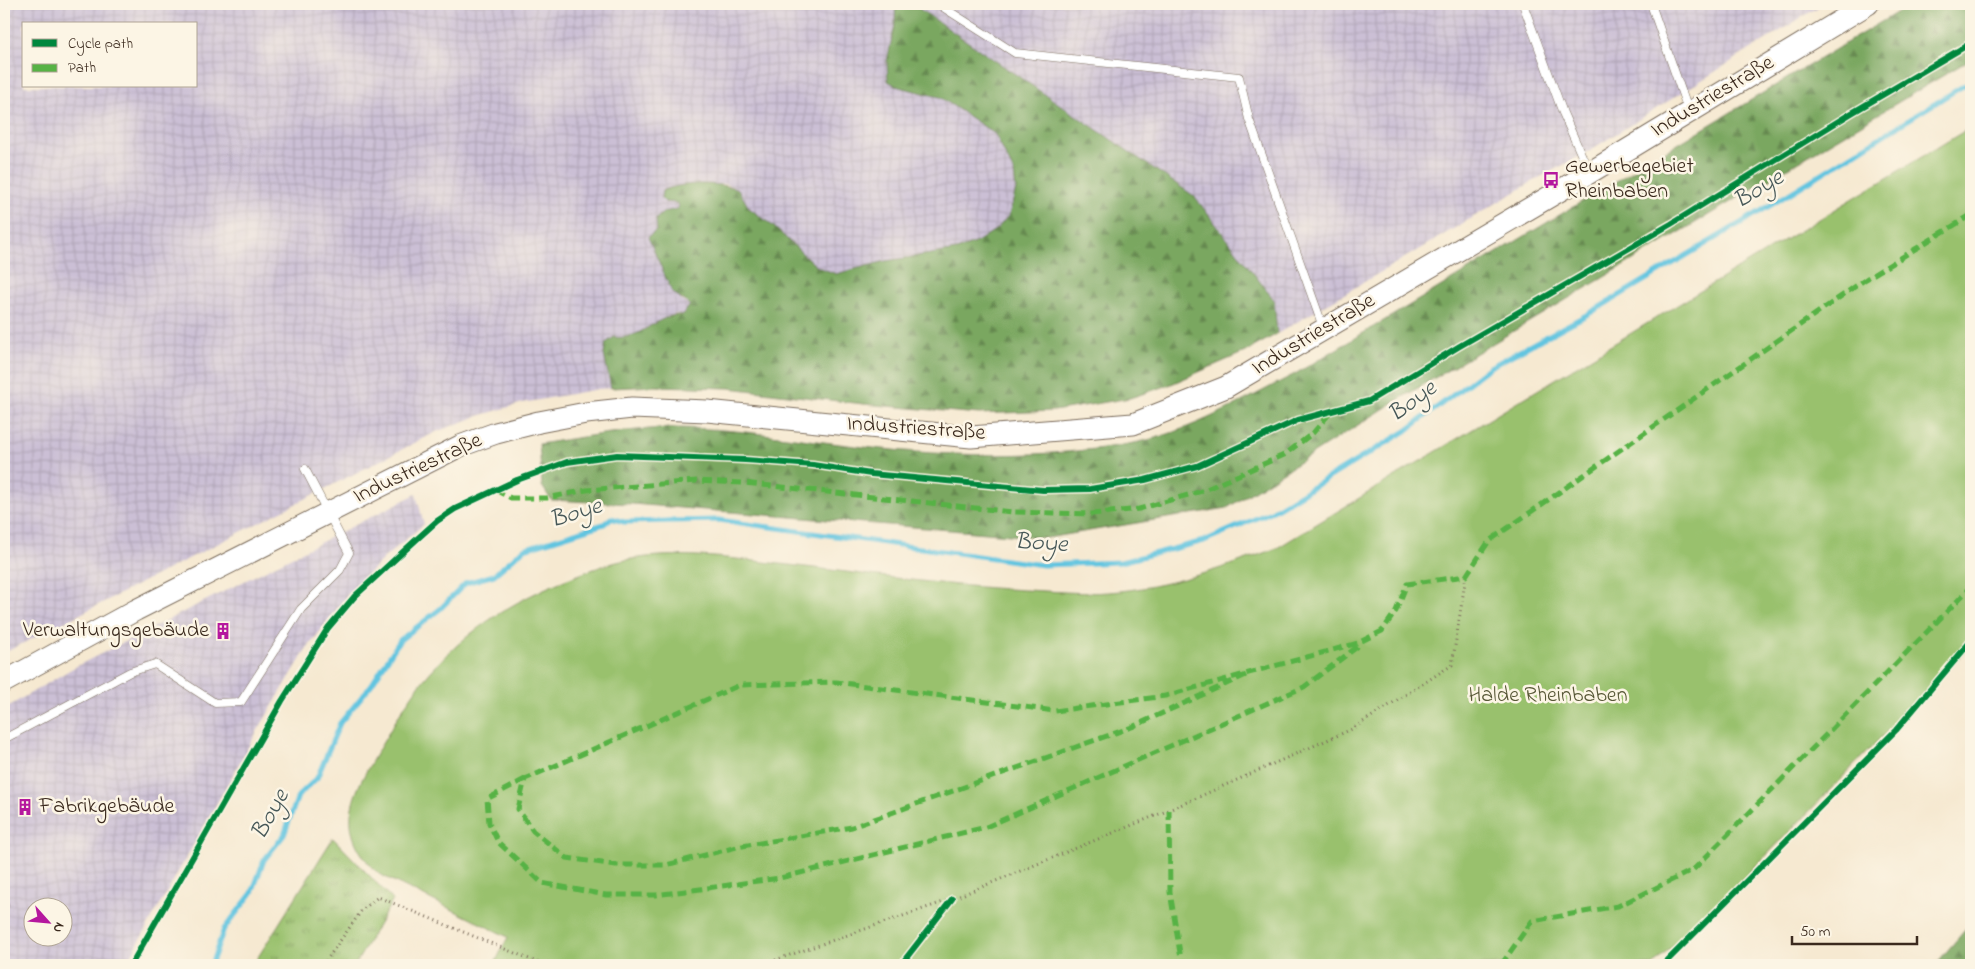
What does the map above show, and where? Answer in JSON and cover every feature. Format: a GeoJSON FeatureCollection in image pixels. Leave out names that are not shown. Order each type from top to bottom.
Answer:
{"type":"FeatureCollection","features":[{"type":"Feature","properties":{"kind":"street","name":"Industriestraße"},"geometry":{"type":"LineString","coordinates":[[4,682],[136,610],[460,446],[496,433],[538,422],[586,413],[632,408],[716,412],[971,437],[1134,424],[1226,387],[1868,4]]}},
{"type":"Feature","properties":{"kind":"lane"},"geometry":{"type":"LineString","coordinates":[[938,4],[1015,53],[1239,77],[1249,119],[1324,329]]}},
{"type":"Feature","properties":{"kind":"lane"},"geometry":{"type":"LineString","coordinates":[[1523,4],[1563,113],[1589,172]]}},
{"type":"Feature","properties":{"kind":"lane"},"geometry":{"type":"LineString","coordinates":[[1652,4],[1689,112]]}},
{"type":"Feature","properties":{"kind":"lane"},"geometry":{"type":"LineString","coordinates":[[4,739],[130,672],[155,664],[215,703],[241,702],[301,609],[340,570],[349,553],[306,469]]}},
{"type":"Feature","properties":{"kind":"path"},"geometry":{"type":"LineString","coordinates":[[761,965],[952,899],[1169,810],[1352,729],[1452,665],[1466,576]]}},
{"type":"Feature","properties":{"kind":"path"},"geometry":{"type":"LineString","coordinates":[[324,965],[362,910],[378,897],[544,965]]}},
{"type":"Feature","properties":{"kind":"shaded area"},"geometry":{"type":"Polygon","coordinates":[[[4,4],[896,4],[895,25],[887,61],[899,87],[940,97],[995,134],[1014,172],[1016,190],[1009,215],[998,228],[977,242],[957,250],[886,261],[836,274],[816,266],[774,227],[749,208],[738,189],[726,184],[681,185],[670,201],[677,203],[679,206],[677,209],[664,212],[657,230],[648,237],[682,301],[690,305],[683,315],[676,314],[667,317],[631,337],[621,339],[614,337],[604,354],[611,388],[523,403],[478,416],[436,432],[4,653],[4,4]]]}},
{"type":"Feature","properties":{"kind":"shaded area"},"geometry":{"type":"Polygon","coordinates":[[[915,4],[1823,4],[1584,154],[1542,176],[1277,334],[1274,300],[1194,196],[915,6],[915,4]]]}},
{"type":"Feature","properties":{"kind":"shaded area"},"geometry":{"type":"Polygon","coordinates":[[[416,494],[424,524],[384,558],[351,590],[306,650],[255,735],[126,965],[4,965],[4,709],[73,668],[416,494]]]}},
{"type":"Feature","properties":{"kind":"green space"},"geometry":{"type":"Polygon","coordinates":[[[896,4],[915,4],[915,6],[1194,196],[1274,300],[1277,334],[1245,352],[1169,385],[1130,398],[1054,411],[979,414],[863,404],[729,388],[655,386],[611,388],[604,354],[606,343],[614,337],[623,337],[640,332],[665,318],[683,315],[690,305],[672,292],[648,237],[657,230],[656,219],[664,212],[679,207],[677,203],[665,202],[661,198],[662,191],[679,186],[700,184],[720,185],[738,189],[749,208],[774,227],[816,266],[836,274],[886,261],[957,250],[977,242],[998,228],[1009,215],[1016,190],[1014,172],[995,134],[940,97],[899,87],[888,81],[887,61],[895,25],[896,4]]]}},
{"type":"Feature","properties":{"kind":"green space"},"geometry":{"type":"Polygon","coordinates":[[[1911,4],[1971,4],[1971,59],[1396,401],[1227,508],[1047,538],[632,504],[551,500],[542,486],[539,444],[637,430],[694,428],[767,434],[897,450],[999,455],[1068,452],[1102,448],[1134,443],[1176,431],[1217,414],[1295,374],[1911,4]]]}},
{"type":"Feature","properties":{"kind":"green space","name":"Halde Rheinbaben"},"geometry":{"type":"Polygon","coordinates":[[[1971,127],[1971,645],[1758,864],[1653,965],[494,965],[508,937],[379,874],[364,857],[355,841],[351,825],[356,794],[372,761],[415,691],[431,671],[468,636],[509,607],[554,584],[626,560],[666,556],[728,558],[965,586],[1077,593],[1130,590],[1173,582],[1216,570],[1277,548],[1971,127]]]}},
{"type":"Feature","properties":{"kind":"green space"},"geometry":{"type":"Polygon","coordinates":[[[333,838],[393,900],[355,965],[253,965],[333,838]]]}},
{"type":"Feature","properties":{"kind":"green space"},"geometry":{"type":"Polygon","coordinates":[[[1971,923],[1971,965],[1935,965],[1971,923]]]}},
{"type":"Feature","properties":{"kind":"waterway","name":"Boye"},"geometry":{"type":"LineString","coordinates":[[211,965],[224,929],[252,893],[264,860],[284,835],[298,796],[317,778],[340,723],[372,684],[400,640],[440,609],[466,583],[494,575],[524,549],[604,524],[611,518],[624,522],[719,520],[1043,565],[1121,562],[1204,541],[1273,511],[1406,431],[1490,367],[1590,313],[1771,205],[1971,81]]}},
{"type":"Feature","properties":{"kind":"marked path"},"geometry":{"type":"LineString","coordinates":[[1246,675],[1132,727],[852,827],[737,847],[666,865],[616,865],[567,858],[533,831],[518,809],[525,779],[740,685],[836,682],[1055,711],[1165,696],[1358,643],[1382,631],[1396,611],[1407,584],[1466,576],[1489,541],[1866,279],[1971,215]]}},
{"type":"Feature","properties":{"kind":"marked path"},"geometry":{"type":"LineString","coordinates":[[495,490],[511,498],[547,498],[587,490],[697,481],[744,483],[1013,512],[1092,514],[1139,509],[1202,491],[1284,455],[1313,433],[1330,413]]}},
{"type":"Feature","properties":{"kind":"marked path"},"geometry":{"type":"LineString","coordinates":[[1501,965],[1532,921],[1618,906],[1693,870],[1971,587]]}},
{"type":"Feature","properties":{"kind":"marked path"},"geometry":{"type":"LineString","coordinates":[[525,779],[487,799],[489,823],[498,842],[542,883],[606,895],[656,895],[780,878],[986,827],[1304,687],[1357,647],[1358,643]]}},
{"type":"Feature","properties":{"kind":"marked path"},"geometry":{"type":"LineString","coordinates":[[1169,810],[1170,892],[1182,965]]}},
{"type":"Feature","properties":{"kind":"cycle path"},"geometry":{"type":"LineString","coordinates":[[131,965],[282,701],[328,628],[355,596],[437,521],[455,509],[517,480],[567,462],[617,455],[745,460],[813,465],[871,474],[1043,490],[1090,489],[1145,480],[1197,466],[1298,420],[1369,401],[1458,347],[1671,224],[1850,114],[1971,43]]}},
{"type":"Feature","properties":{"kind":"cycle path"},"geometry":{"type":"LineString","coordinates":[[1663,965],[1896,730],[1971,641]]}},
{"type":"Feature","properties":{"kind":"cycle path"},"geometry":{"type":"LineString","coordinates":[[903,965],[903,962],[952,899]]}},
{"type":"Feature","properties":{"kind":"place","name":"Gewerbegebiet Rheinbaben"},"geometry":{"type":"Point","coordinates":[1551,180]}},
{"type":"Feature","properties":{"kind":"place","name":"Verwaltungsgebäude"},"geometry":{"type":"Point","coordinates":[223,631]}},
{"type":"Feature","properties":{"kind":"place","name":"Fabrikgebäude"},"geometry":{"type":"Point","coordinates":[25,807]}}]}
